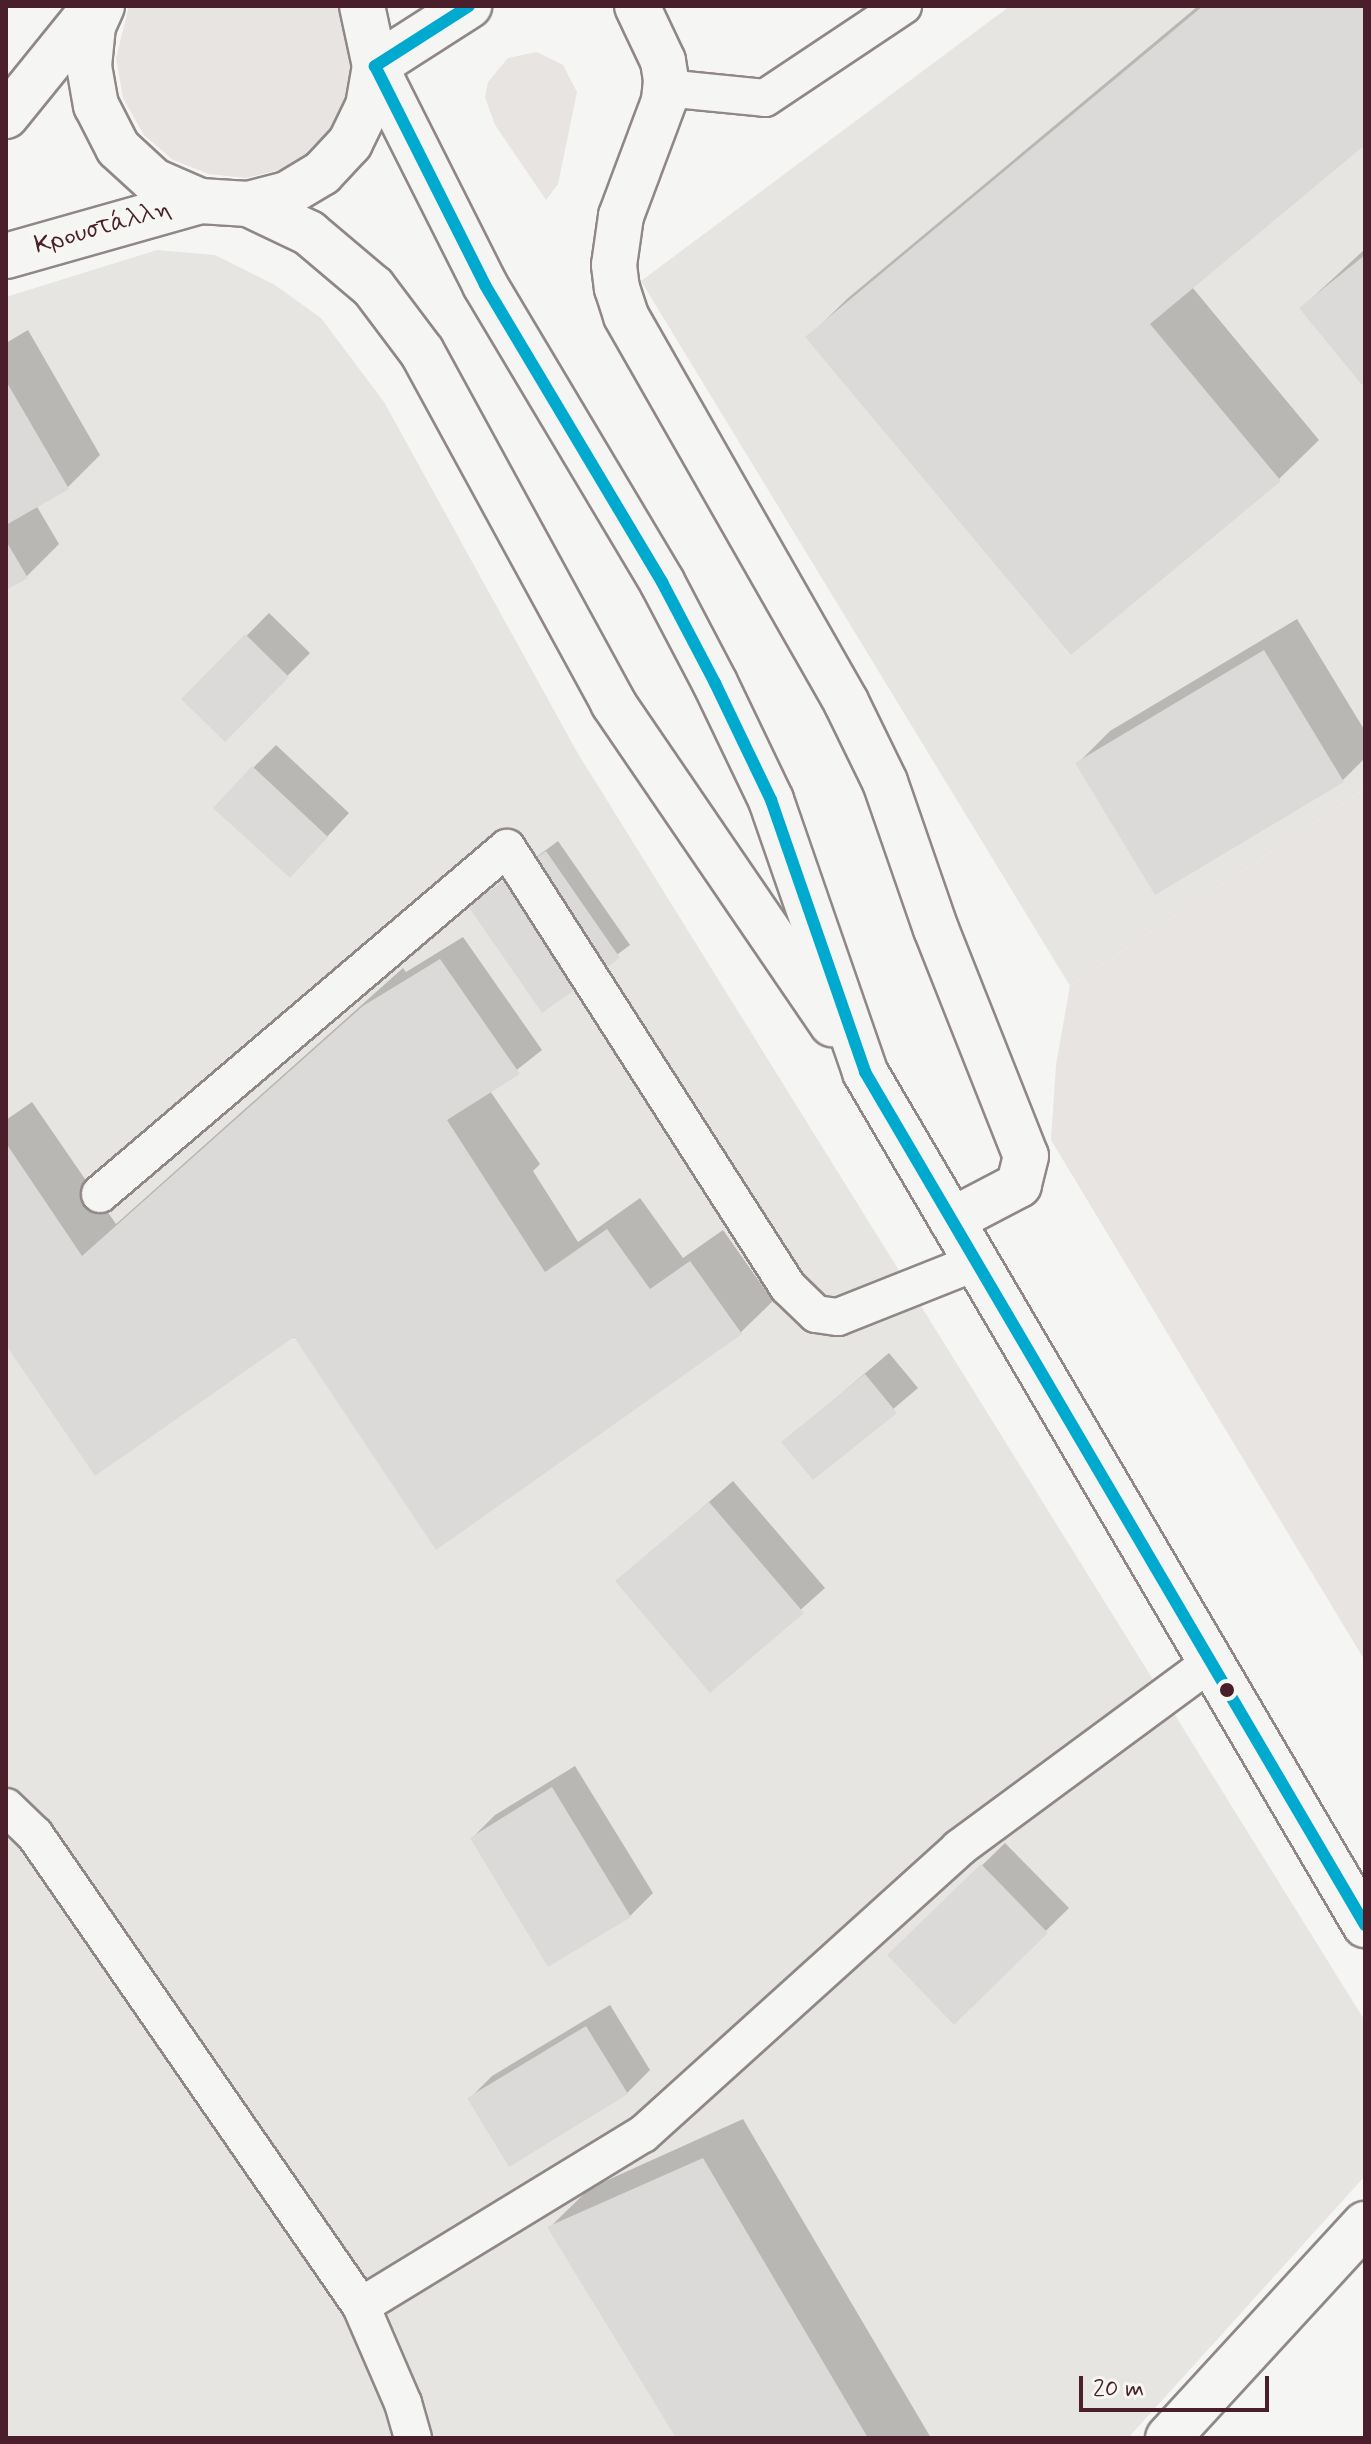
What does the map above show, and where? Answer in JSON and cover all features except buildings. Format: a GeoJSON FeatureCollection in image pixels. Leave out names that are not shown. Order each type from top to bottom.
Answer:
{"type":"FeatureCollection","features":[{"type":"Feature","properties":{"kind":"street"},"geometry":{"type":"LineString","coordinates":[[6,116],[95,6]]}},
{"type":"Feature","properties":{"kind":"street"},"geometry":{"type":"LineString","coordinates":[[102,6],[93,26],[89,66],[96,105],[127,157],[154,181],[200,201],[248,204],[287,194],[322,173],[350,143],[368,106],[375,66],[469,6]]}},
{"type":"Feature","properties":{"kind":"street"},"geometry":{"type":"LineString","coordinates":[[362,6],[375,66],[485,285],[662,582],[771,800],[865,1072]]}},
{"type":"Feature","properties":{"kind":"street"},"geometry":{"type":"LineString","coordinates":[[637,6],[663,61],[665,88],[621,216],[614,265],[617,288],[626,316],[846,702],[885,782],[936,929],[1026,1156],[1019,1185],[952,1220]]}},
{"type":"Feature","properties":{"kind":"street","name":"Κρουστάλλη"},"geometry":{"type":"LineString","coordinates":[[6,256],[200,201]]}},
{"type":"Feature","properties":{"kind":"street"},"geometry":{"type":"LineString","coordinates":[[248,204],[309,233],[373,287],[422,352],[613,703],[865,1072],[1365,1925]]}},
{"type":"Feature","properties":{"kind":"street"},"geometry":{"type":"LineString","coordinates":[[1168,2438],[1365,2224]]}},
{"type":"Feature","properties":{"kind":"lane"},"geometry":{"type":"LineString","coordinates":[[665,88],[765,98],[903,6]]}},
{"type":"Feature","properties":{"kind":"lane"},"geometry":{"type":"LineString","coordinates":[[100,1194],[507,848],[788,1287],[816,1314],[838,1317],[976,1262]]}},
{"type":"Feature","properties":{"kind":"lane"},"geometry":{"type":"LineString","coordinates":[[361,2306],[643,2134],[959,1848],[1211,1662]]}},
{"type":"Feature","properties":{"kind":"lane"},"geometry":{"type":"LineString","coordinates":[[6,1807],[35,1835],[361,2306],[403,2403],[413,2438]]}},
{"type":"Feature","properties":{"kind":"shaded area"},"geometry":{"type":"Polygon","coordinates":[[[129,6],[346,6],[355,84],[341,119],[316,149],[283,169],[246,178],[209,174],[173,160],[144,135],[123,98],[116,58],[129,6]]]}},
{"type":"Feature","properties":{"kind":"shaded area"},"geometry":{"type":"Polygon","coordinates":[[[1010,6],[1365,6],[1365,789],[1070,986],[641,281],[1010,6]]]}},
{"type":"Feature","properties":{"kind":"shaded area"},"geometry":{"type":"Polygon","coordinates":[[[537,52],[563,65],[577,92],[558,184],[546,200],[495,125],[485,97],[488,82],[508,58],[537,52]]]}},
{"type":"Feature","properties":{"kind":"shaded area"},"geometry":{"type":"Polygon","coordinates":[[[157,250],[215,255],[275,285],[321,318],[384,402],[577,752],[1365,2021],[1365,2176],[1128,2438],[6,2438],[6,297],[157,250]]]}},
{"type":"Feature","properties":{"kind":"shaded area"},"geometry":{"type":"Polygon","coordinates":[[[1365,789],[1365,1661],[1051,1140],[1056,1065],[1070,986],[1365,789]]]}},
{"type":"Feature","properties":{"kind":"transit line"},"geometry":{"type":"LineString","coordinates":[[469,6],[375,66],[485,285],[662,582],[715,683],[771,800],[865,1072],[1365,1925]]}}]}
